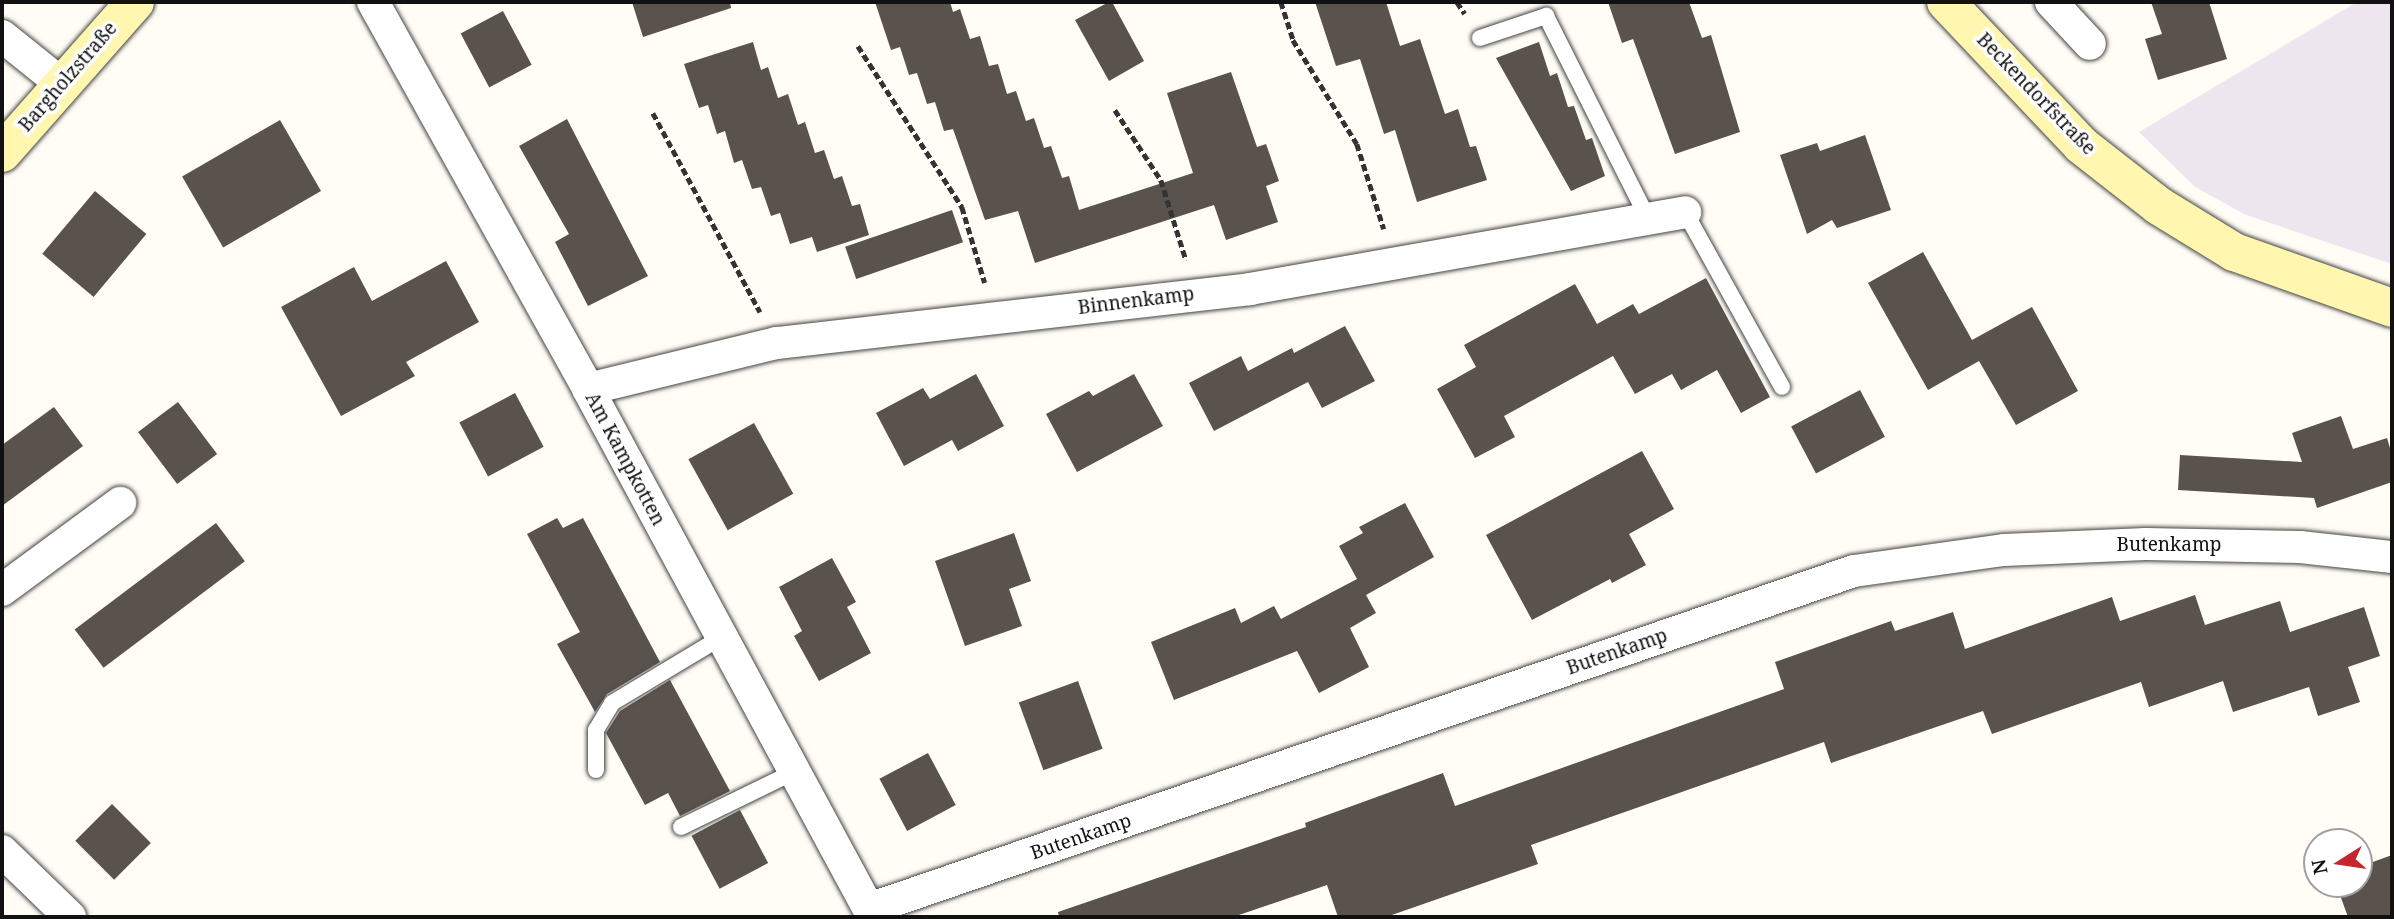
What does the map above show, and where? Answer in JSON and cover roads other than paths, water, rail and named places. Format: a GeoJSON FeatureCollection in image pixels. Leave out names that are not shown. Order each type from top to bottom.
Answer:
{"type":"FeatureCollection","features":[{"type":"Feature","properties":{"kind":"street","name":"Bargholzstraße"},"geometry":{"type":"LineString","coordinates":[[2,153],[135,2]]}},
{"type":"Feature","properties":{"kind":"street","name":"Am Kampkotten"},"geometry":{"type":"LineString","coordinates":[[373,2],[587,389],[871,913]]}},
{"type":"Feature","properties":{"kind":"street","name":"Beckendorfstraße"},"geometry":{"type":"LineString","coordinates":[[1946,2],[2081,145],[2159,206],[2234,252],[2392,308]]}},
{"type":"Feature","properties":{"kind":"street"},"geometry":{"type":"LineString","coordinates":[[2051,2],[2090,44]]}},
{"type":"Feature","properties":{"kind":"street"},"geometry":{"type":"LineString","coordinates":[[2,36],[62,84]]}},
{"type":"Feature","properties":{"kind":"street","name":"Binnenkamp"},"geometry":{"type":"LineString","coordinates":[[587,389],[777,343],[1250,289],[1685,212]]}},
{"type":"Feature","properties":{"kind":"street"},"geometry":{"type":"LineString","coordinates":[[2,590],[120,503]]}},
{"type":"Feature","properties":{"kind":"street","name":"Butenkamp"},"geometry":{"type":"LineString","coordinates":[[871,913],[1854,571],[2004,550],[2146,544],[2300,547],[2392,557]]}},
{"type":"Feature","properties":{"kind":"street"},"geometry":{"type":"LineString","coordinates":[[2,851],[70,917]]}},
{"type":"Feature","properties":{"kind":"lane"},"geometry":{"type":"LineString","coordinates":[[1480,38],[1546,16],[1648,219]]}},
{"type":"Feature","properties":{"kind":"lane"},"geometry":{"type":"LineString","coordinates":[[1685,212],[1782,387]]}},
{"type":"Feature","properties":{"kind":"lane"},"geometry":{"type":"LineString","coordinates":[[596,770],[596,730],[612,703],[720,638]]}},
{"type":"Feature","properties":{"kind":"lane"},"geometry":{"type":"LineString","coordinates":[[681,827],[794,772]]}}]}
